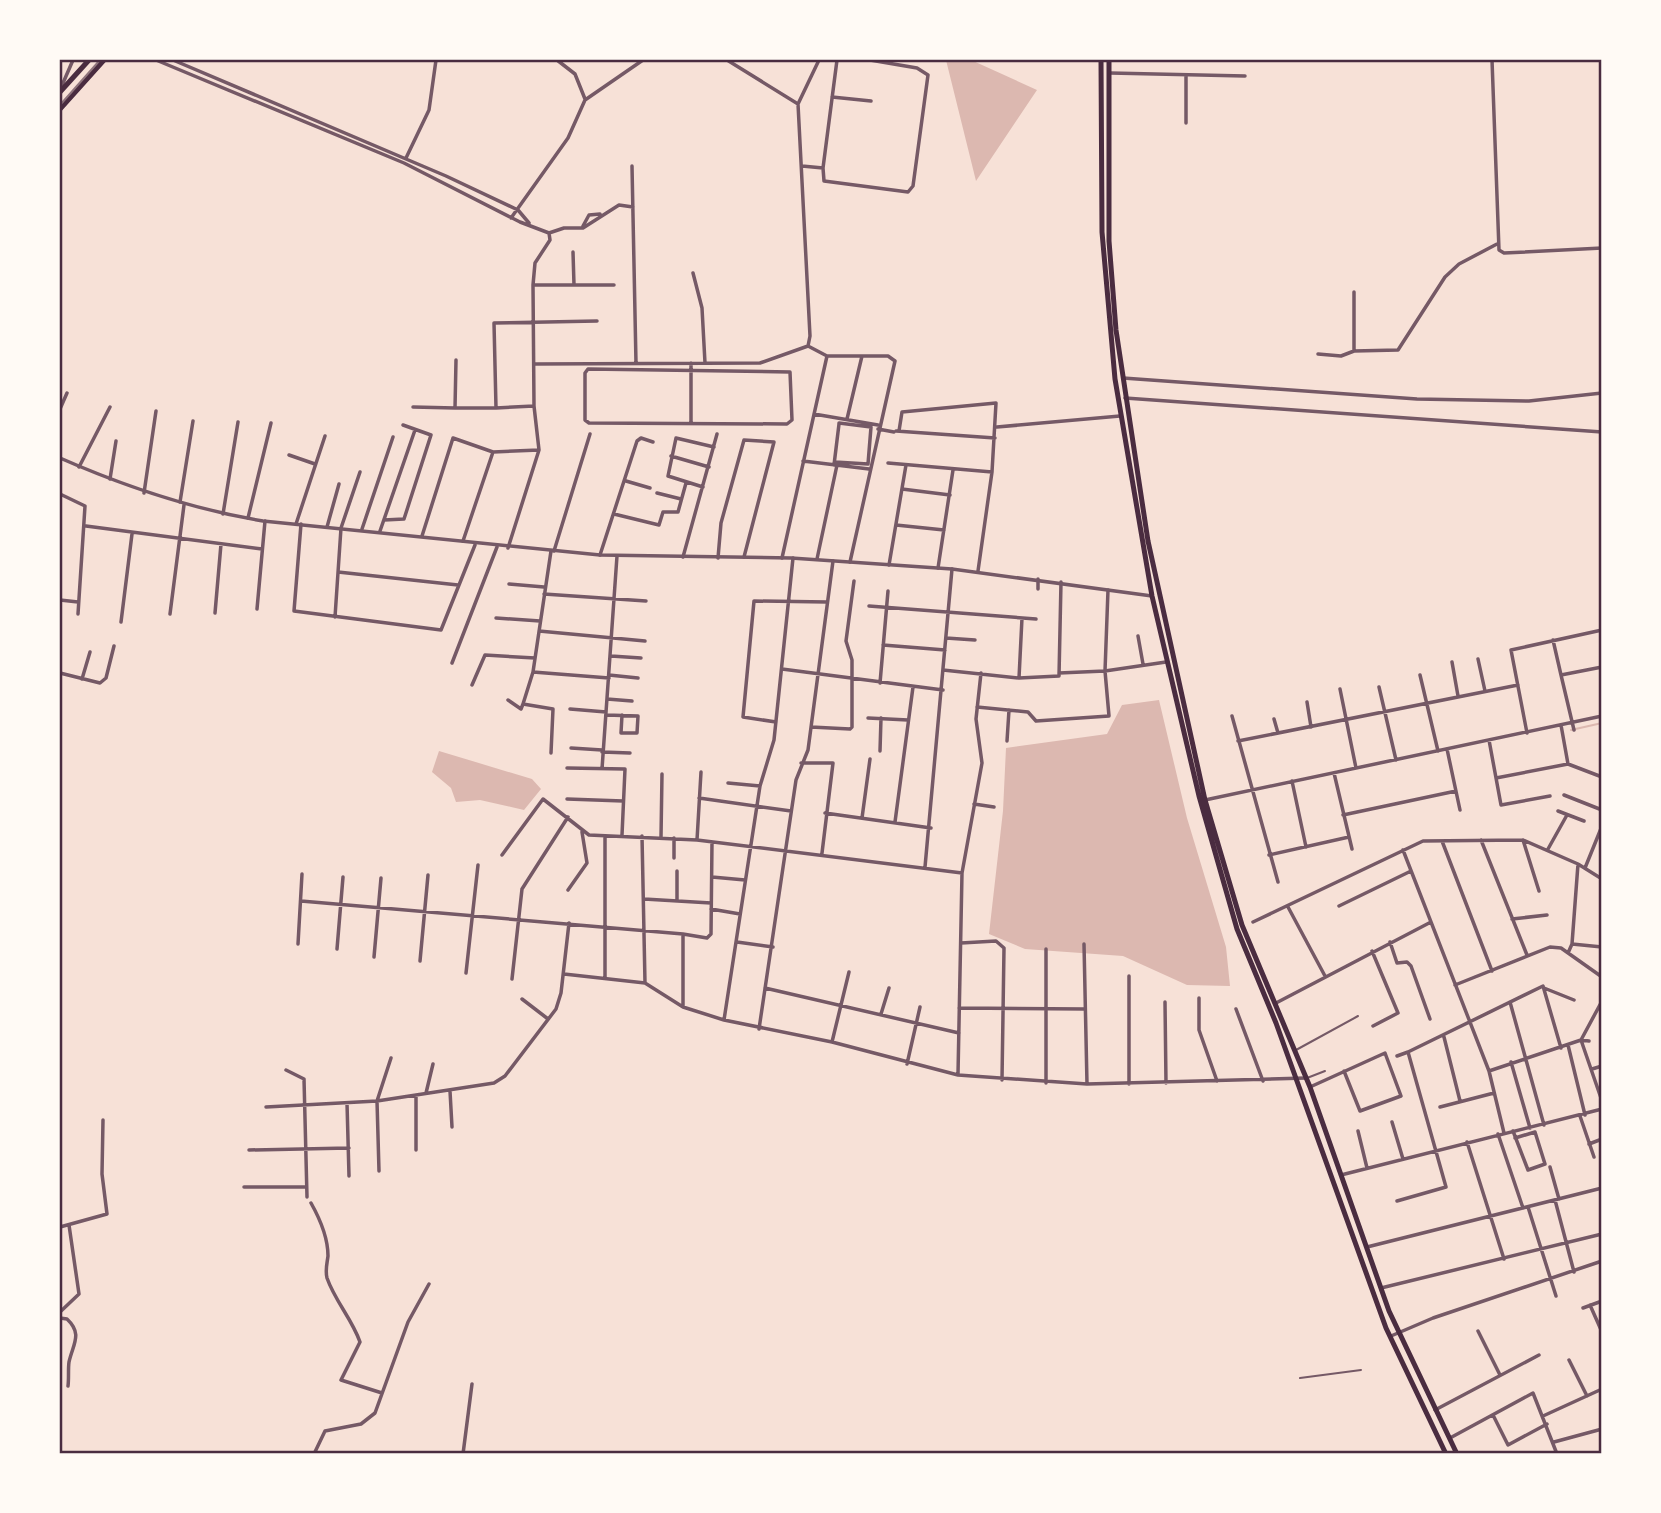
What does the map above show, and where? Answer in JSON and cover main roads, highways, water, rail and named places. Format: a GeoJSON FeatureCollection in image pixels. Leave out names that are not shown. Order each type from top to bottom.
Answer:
{"type":"FeatureCollection","features":[{"type":"Feature","properties":{"kind":"main road"},"geometry":{"type":"LineString","coordinates":[[60,91],[89,60]]}},
{"type":"Feature","properties":{"kind":"main road"},"geometry":{"type":"LineString","coordinates":[[60,109],[104,60]]}},
{"type":"Feature","properties":{"kind":"main road"},"geometry":{"type":"LineString","coordinates":[[1101,60],[1101,232],[1121,416],[1156,596],[1205,800],[1235,913],[1310,1087],[1399,1332],[1457,1454]]}},
{"type":"Feature","properties":{"kind":"main road"},"geometry":{"type":"LineString","coordinates":[[1110,60],[1109,241],[1112,324],[1123,378],[1166,662],[1235,913],[1391,1336],[1446,1454]]}},
{"type":"Feature","properties":{"kind":"waterway"},"geometry":{"type":"LineString","coordinates":[[1571,730],[1602,723]]}},
{"type":"Feature","properties":{"kind":"railway"},"geometry":{"type":"LineString","coordinates":[[60,105],[100,60]]}}]}
